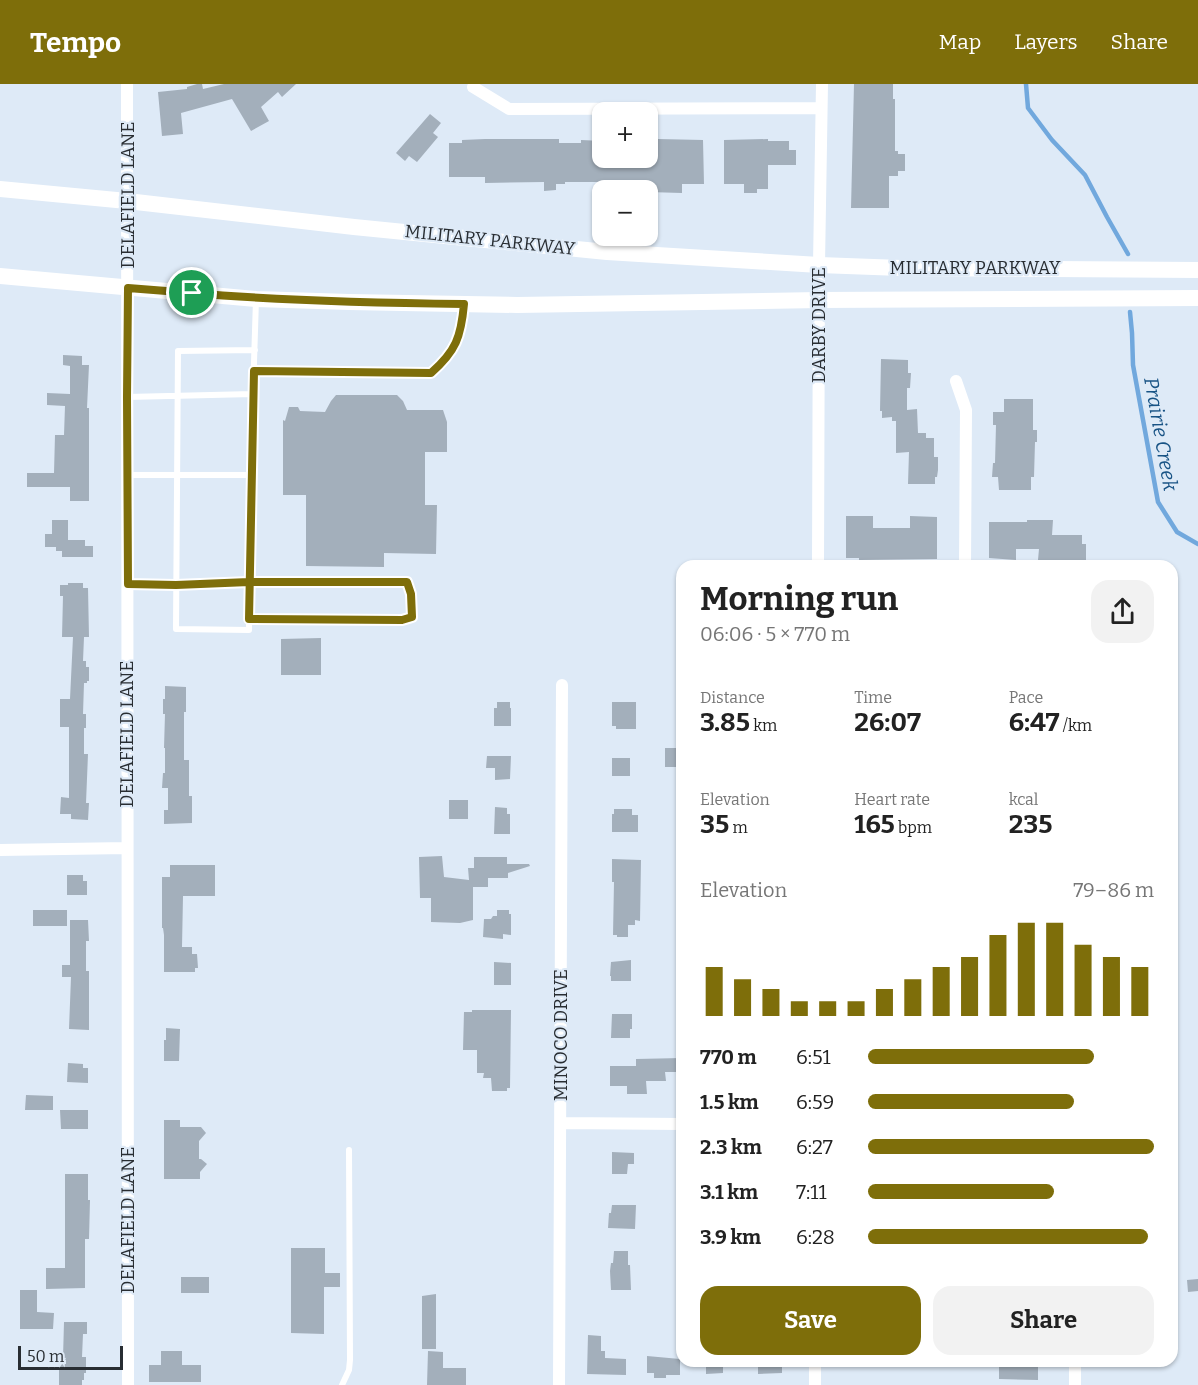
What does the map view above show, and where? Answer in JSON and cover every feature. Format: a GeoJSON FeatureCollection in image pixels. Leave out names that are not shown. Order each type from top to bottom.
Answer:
{"type":"FeatureCollection","features":[{"type":"Feature","properties":{"kind":"main road","name":"MILITARY PARKWAY"},"geometry":{"type":"LineString","coordinates":[[0,189],[607,252],[901,268],[1198,270]]}},
{"type":"Feature","properties":{"kind":"main road","name":"MILITARY PARKWAY"},"geometry":{"type":"LineString","coordinates":[[0,276],[256,298],[349,302],[629,304],[820,300],[1198,298]]}},
{"type":"Feature","properties":{"kind":"street","name":"DELAFIELD LANE"},"geometry":{"type":"LineString","coordinates":[[127,84],[128,1385]]}},
{"type":"Feature","properties":{"kind":"street","name":"DARBY DRIVE"},"geometry":{"type":"LineString","coordinates":[[818,560],[822,84]]}},
{"type":"Feature","properties":{"kind":"street"},"geometry":{"type":"LineString","coordinates":[[473,87],[509,109],[821,108]]}},
{"type":"Feature","properties":{"kind":"street"},"geometry":{"type":"LineString","coordinates":[[956,381],[966,410],[964,560]]}},
{"type":"Feature","properties":{"kind":"street","name":"MINOCO DRIVE"},"geometry":{"type":"LineString","coordinates":[[559,1385],[562,685]]}},
{"type":"Feature","properties":{"kind":"street"},"geometry":{"type":"LineString","coordinates":[[0,850],[127,848]]}},
{"type":"Feature","properties":{"kind":"street"},"geometry":{"type":"LineString","coordinates":[[561,1123],[676,1124]]}},
{"type":"Feature","properties":{"kind":"street"},"geometry":{"type":"LineString","coordinates":[[815,1367],[815,1385]]}},
{"type":"Feature","properties":{"kind":"street"},"geometry":{"type":"LineString","coordinates":[[1074,1367],[1075,1385]]}},
{"type":"Feature","properties":{"kind":"lane"},"geometry":{"type":"LineString","coordinates":[[255,350],[178,351],[176,629],[249,630],[249,582],[253,394],[255,350],[256,298]]}},
{"type":"Feature","properties":{"kind":"lane"},"geometry":{"type":"LineString","coordinates":[[254,371],[431,373],[452,351],[462,328],[464,304]]}},
{"type":"Feature","properties":{"kind":"lane"},"geometry":{"type":"LineString","coordinates":[[127,397],[253,394]]}},
{"type":"Feature","properties":{"kind":"lane"},"geometry":{"type":"LineString","coordinates":[[127,475],[252,475]]}},
{"type":"Feature","properties":{"kind":"lane"},"geometry":{"type":"LineString","coordinates":[[128,584],[407,582],[411,594],[412,617],[402,620],[249,619]]}},
{"type":"Feature","properties":{"kind":"lane"},"geometry":{"type":"LineString","coordinates":[[342,1385],[349,1370],[350,1360],[349,1150]]}},
{"type":"Feature","properties":{"kind":"building"},"geometry":{"type":"Polygon","coordinates":[[[202,84],[203,89],[224,84],[296,84],[282,97],[278,92],[261,107],[269,121],[251,131],[232,99],[181,113],[183,134],[162,136],[158,92],[187,89],[202,84]]]}},
{"type":"Feature","properties":{"kind":"building"},"geometry":{"type":"Polygon","coordinates":[[[854,84],[893,84],[895,151],[898,151],[898,154],[905,154],[905,171],[898,171],[898,176],[889,176],[889,208],[851,208],[854,84]]]}},
{"type":"Feature","properties":{"kind":"building"},"geometry":{"type":"Polygon","coordinates":[[[430,114],[441,123],[433,133],[438,137],[417,162],[409,156],[405,161],[396,153],[430,114]]]}},
{"type":"Feature","properties":{"kind":"building"},"geometry":{"type":"Polygon","coordinates":[[[559,139],[559,143],[592,140],[592,168],[658,168],[658,139],[703,140],[704,184],[682,184],[682,193],[658,192],[658,180],[592,180],[592,182],[556,184],[556,190],[544,191],[544,182],[485,183],[485,177],[449,177],[449,143],[462,143],[462,140],[559,139]]]}},
{"type":"Feature","properties":{"kind":"building"},"geometry":{"type":"Polygon","coordinates":[[[768,139],[768,141],[789,141],[789,150],[796,150],[796,165],[768,165],[768,189],[757,189],[757,193],[744,193],[744,184],[724,184],[724,140],[768,139]]]}},
{"type":"Feature","properties":{"kind":"building"},"geometry":{"type":"Polygon","coordinates":[[[63,355],[82,356],[82,365],[89,365],[87,408],[89,408],[89,501],[70,501],[70,487],[27,487],[27,473],[54,473],[55,435],[64,435],[65,406],[47,405],[47,393],[70,394],[70,366],[63,365],[63,355]]]}},
{"type":"Feature","properties":{"kind":"building"},"geometry":{"type":"Polygon","coordinates":[[[881,359],[908,360],[908,373],[911,373],[910,388],[907,388],[907,410],[917,409],[918,433],[926,433],[926,438],[934,438],[934,457],[938,457],[935,484],[908,484],[909,452],[896,453],[896,421],[892,421],[892,417],[882,418],[882,411],[880,411],[881,359]]]}},
{"type":"Feature","properties":{"kind":"building"},"geometry":{"type":"Polygon","coordinates":[[[336,395],[397,395],[407,410],[443,410],[447,422],[447,452],[425,452],[425,505],[437,505],[436,554],[384,553],[384,567],[306,566],[306,495],[283,495],[283,420],[285,421],[289,407],[298,407],[300,411],[325,412],[336,395]]]}},
{"type":"Feature","properties":{"kind":"building"},"geometry":{"type":"Polygon","coordinates":[[[1004,399],[1033,399],[1033,430],[1037,430],[1037,442],[1035,442],[1034,477],[1031,477],[1031,490],[999,490],[998,477],[992,477],[993,463],[995,463],[996,425],[993,425],[993,412],[1004,412],[1004,399]]]}},
{"type":"Feature","properties":{"kind":"building"},"geometry":{"type":"Polygon","coordinates":[[[846,516],[873,516],[873,528],[910,528],[910,516],[937,517],[937,559],[859,560],[859,558],[846,558],[846,516]]]}},
{"type":"Feature","properties":{"kind":"building"},"geometry":{"type":"Polygon","coordinates":[[[52,520],[68,520],[68,540],[85,540],[85,546],[93,546],[93,557],[62,557],[62,551],[56,551],[56,547],[45,547],[45,534],[52,534],[52,520]]]}},
{"type":"Feature","properties":{"kind":"building"},"geometry":{"type":"Polygon","coordinates":[[[1027,520],[1053,520],[1052,535],[1082,535],[1082,544],[1086,544],[1086,560],[1038,560],[1039,549],[1016,549],[1016,560],[989,558],[989,522],[1027,522],[1027,520]]]}},
{"type":"Feature","properties":{"kind":"building"},"geometry":{"type":"Polygon","coordinates":[[[68,583],[83,583],[83,588],[88,588],[89,637],[84,637],[83,661],[86,661],[86,667],[89,667],[89,681],[84,683],[83,714],[86,714],[84,754],[88,754],[86,803],[89,803],[88,820],[71,819],[71,814],[60,814],[61,797],[69,798],[69,727],[60,727],[60,699],[70,699],[73,637],[62,637],[63,596],[60,596],[60,585],[68,585],[68,583]]]}},
{"type":"Feature","properties":{"kind":"building"},"geometry":{"type":"Polygon","coordinates":[[[321,638],[321,675],[281,675],[281,639],[321,638]]]}},
{"type":"Feature","properties":{"kind":"building"},"geometry":{"type":"Polygon","coordinates":[[[165,686],[186,687],[184,760],[189,760],[192,823],[164,824],[164,810],[168,810],[168,788],[162,788],[163,773],[165,773],[163,699],[165,699],[165,686]]]}},
{"type":"Feature","properties":{"kind":"building"},"geometry":{"type":"Polygon","coordinates":[[[497,702],[510,702],[511,726],[494,726],[494,708],[497,708],[497,702]]]}},
{"type":"Feature","properties":{"kind":"building"},"geometry":{"type":"Polygon","coordinates":[[[612,702],[636,702],[636,729],[616,729],[616,726],[612,726],[612,702]]]}},
{"type":"Feature","properties":{"kind":"building"},"geometry":{"type":"Polygon","coordinates":[[[665,748],[676,748],[676,767],[665,767],[665,748]]]}},
{"type":"Feature","properties":{"kind":"building"},"geometry":{"type":"Polygon","coordinates":[[[487,756],[511,756],[510,779],[495,780],[495,768],[486,768],[487,756]]]}},
{"type":"Feature","properties":{"kind":"building"},"geometry":{"type":"Polygon","coordinates":[[[612,758],[630,758],[630,776],[612,776],[612,758]]]}},
{"type":"Feature","properties":{"kind":"building"},"geometry":{"type":"Polygon","coordinates":[[[449,800],[468,800],[468,819],[449,819],[449,800]]]}},
{"type":"Feature","properties":{"kind":"building"},"geometry":{"type":"Polygon","coordinates":[[[495,807],[507,808],[507,814],[510,814],[510,834],[494,834],[495,807]]]}},
{"type":"Feature","properties":{"kind":"building"},"geometry":{"type":"Polygon","coordinates":[[[614,809],[632,809],[632,815],[638,815],[638,832],[612,832],[614,809]]]}},
{"type":"Feature","properties":{"kind":"building"},"geometry":{"type":"Polygon","coordinates":[[[442,856],[444,877],[469,880],[468,868],[474,868],[474,857],[507,857],[507,864],[529,864],[530,866],[508,873],[508,878],[488,878],[488,887],[473,887],[473,920],[460,923],[431,922],[431,898],[420,898],[419,857],[442,856]]]}},
{"type":"Feature","properties":{"kind":"building"},"geometry":{"type":"Polygon","coordinates":[[[612,859],[641,860],[640,921],[635,920],[635,925],[628,925],[628,937],[613,935],[612,859]]]}},
{"type":"Feature","properties":{"kind":"building"},"geometry":{"type":"Polygon","coordinates":[[[170,865],[215,865],[215,896],[183,896],[182,947],[192,947],[192,954],[197,954],[198,968],[195,968],[195,972],[164,972],[162,877],[170,877],[170,865]]]}},
{"type":"Feature","properties":{"kind":"building"},"geometry":{"type":"Polygon","coordinates":[[[67,875],[83,875],[83,881],[87,881],[87,895],[67,895],[67,875]]]}},
{"type":"Feature","properties":{"kind":"building"},"geometry":{"type":"Polygon","coordinates":[[[33,910],[67,910],[67,926],[33,926],[33,910]]]}},
{"type":"Feature","properties":{"kind":"building"},"geometry":{"type":"Polygon","coordinates":[[[497,910],[509,910],[511,935],[503,934],[503,939],[483,937],[484,919],[497,916],[497,910]]]}},
{"type":"Feature","properties":{"kind":"building"},"geometry":{"type":"Polygon","coordinates":[[[70,920],[88,920],[89,941],[86,941],[86,971],[89,971],[89,1030],[69,1029],[71,977],[62,977],[62,965],[70,965],[70,920]]]}},
{"type":"Feature","properties":{"kind":"building"},"geometry":{"type":"Polygon","coordinates":[[[631,960],[631,981],[611,981],[611,962],[631,960]]]}},
{"type":"Feature","properties":{"kind":"building"},"geometry":{"type":"Polygon","coordinates":[[[494,962],[511,963],[511,985],[494,985],[494,962]]]}},
{"type":"Feature","properties":{"kind":"building"},"geometry":{"type":"Polygon","coordinates":[[[472,1010],[511,1010],[510,1088],[507,1088],[507,1091],[492,1091],[491,1078],[483,1078],[484,1073],[477,1073],[477,1050],[463,1050],[464,1012],[472,1012],[472,1010]]]}},
{"type":"Feature","properties":{"kind":"building"},"geometry":{"type":"Polygon","coordinates":[[[612,1014],[632,1014],[630,1038],[611,1038],[612,1014]]]}},
{"type":"Feature","properties":{"kind":"building"},"geometry":{"type":"Polygon","coordinates":[[[166,1028],[180,1029],[179,1061],[164,1061],[166,1028]]]}},
{"type":"Feature","properties":{"kind":"building"},"geometry":{"type":"Polygon","coordinates":[[[676,1058],[676,1072],[665,1072],[666,1081],[646,1081],[647,1094],[627,1094],[627,1086],[610,1086],[610,1066],[636,1066],[636,1059],[676,1058]]]}},
{"type":"Feature","properties":{"kind":"building"},"geometry":{"type":"Polygon","coordinates":[[[68,1063],[83,1064],[83,1068],[88,1068],[88,1083],[67,1082],[68,1063]]]}},
{"type":"Feature","properties":{"kind":"building"},"geometry":{"type":"Polygon","coordinates":[[[26,1095],[53,1096],[53,1110],[25,1110],[26,1095]]]}},
{"type":"Feature","properties":{"kind":"building"},"geometry":{"type":"Polygon","coordinates":[[[60,1110],[88,1110],[88,1129],[61,1129],[60,1110]]]}},
{"type":"Feature","properties":{"kind":"building"},"geometry":{"type":"Polygon","coordinates":[[[164,1120],[180,1120],[180,1127],[201,1127],[206,1133],[199,1141],[199,1159],[207,1164],[200,1172],[200,1179],[164,1179],[164,1120]]]}},
{"type":"Feature","properties":{"kind":"building"},"geometry":{"type":"Polygon","coordinates":[[[612,1152],[634,1153],[634,1164],[628,1164],[627,1174],[612,1174],[612,1152]]]}},
{"type":"Feature","properties":{"kind":"building"},"geometry":{"type":"Polygon","coordinates":[[[65,1174],[88,1174],[89,1239],[85,1239],[85,1288],[46,1289],[46,1268],[65,1268],[65,1174]]]}},
{"type":"Feature","properties":{"kind":"building"},"geometry":{"type":"Polygon","coordinates":[[[612,1205],[636,1205],[635,1229],[608,1228],[612,1205]]]}},
{"type":"Feature","properties":{"kind":"building"},"geometry":{"type":"Polygon","coordinates":[[[291,1248],[325,1248],[325,1273],[340,1273],[340,1287],[324,1287],[324,1334],[291,1333],[291,1248]]]}},
{"type":"Feature","properties":{"kind":"building"},"geometry":{"type":"Polygon","coordinates":[[[614,1251],[628,1251],[631,1290],[611,1290],[610,1271],[614,1251]]]}},
{"type":"Feature","properties":{"kind":"building"},"geometry":{"type":"Polygon","coordinates":[[[181,1277],[209,1277],[209,1293],[181,1293],[181,1277]]]}},
{"type":"Feature","properties":{"kind":"building"},"geometry":{"type":"Polygon","coordinates":[[[1198,1279],[1198,1291],[1188,1292],[1187,1280],[1198,1279]]]}},
{"type":"Feature","properties":{"kind":"building"},"geometry":{"type":"Polygon","coordinates":[[[20,1290],[37,1290],[37,1312],[54,1313],[53,1329],[20,1329],[20,1290]]]}},
{"type":"Feature","properties":{"kind":"building"},"geometry":{"type":"Polygon","coordinates":[[[436,1294],[436,1349],[422,1349],[422,1296],[436,1294]]]}},
{"type":"Feature","properties":{"kind":"building"},"geometry":{"type":"Polygon","coordinates":[[[64,1322],[87,1322],[87,1334],[83,1334],[82,1357],[86,1357],[86,1373],[84,1373],[82,1385],[59,1385],[59,1358],[63,1358],[64,1322]]]}},
{"type":"Feature","properties":{"kind":"building"},"geometry":{"type":"Polygon","coordinates":[[[588,1335],[601,1336],[601,1351],[605,1351],[605,1358],[626,1359],[626,1375],[587,1374],[588,1335]]]}},
{"type":"Feature","properties":{"kind":"building"},"geometry":{"type":"Polygon","coordinates":[[[161,1351],[182,1351],[182,1365],[201,1365],[201,1382],[149,1382],[149,1365],[161,1365],[161,1351]]]}},
{"type":"Feature","properties":{"kind":"building"},"geometry":{"type":"Polygon","coordinates":[[[428,1351],[443,1352],[443,1368],[466,1368],[466,1385],[427,1385],[428,1351]]]}},
{"type":"Feature","properties":{"kind":"building"},"geometry":{"type":"Polygon","coordinates":[[[647,1356],[676,1359],[676,1367],[680,1367],[680,1375],[666,1375],[666,1378],[654,1378],[654,1373],[647,1373],[647,1356]]]}},
{"type":"Feature","properties":{"kind":"building"},"geometry":{"type":"Polygon","coordinates":[[[706,1367],[723,1367],[723,1373],[706,1374],[706,1367]]]}},
{"type":"Feature","properties":{"kind":"building"},"geometry":{"type":"Polygon","coordinates":[[[758,1367],[782,1367],[782,1373],[758,1374],[758,1367]]]}},
{"type":"Feature","properties":{"kind":"building"},"geometry":{"type":"Polygon","coordinates":[[[999,1367],[1038,1367],[1038,1380],[999,1379],[999,1367]]]}},
{"type":"Feature","properties":{"kind":"waterway","name":"Prairie Creek"},"geometry":{"type":"LineString","coordinates":[[1026,84],[1028,108],[1052,140],[1085,175],[1128,254]]}},
{"type":"Feature","properties":{"kind":"waterway","name":"Prairie Creek"},"geometry":{"type":"LineString","coordinates":[[1130,312],[1133,365],[1158,502],[1177,532],[1198,544]]}},
{"type":"Feature","properties":{"kind":"route"},"geometry":{"type":"LineString","coordinates":[[192,293],[128,288],[128,584],[176,585],[249,582],[407,582],[411,594],[412,617],[402,620],[249,619],[249,582],[254,371],[431,373],[452,351],[462,328],[464,304],[349,302],[192,293]]}}]}
